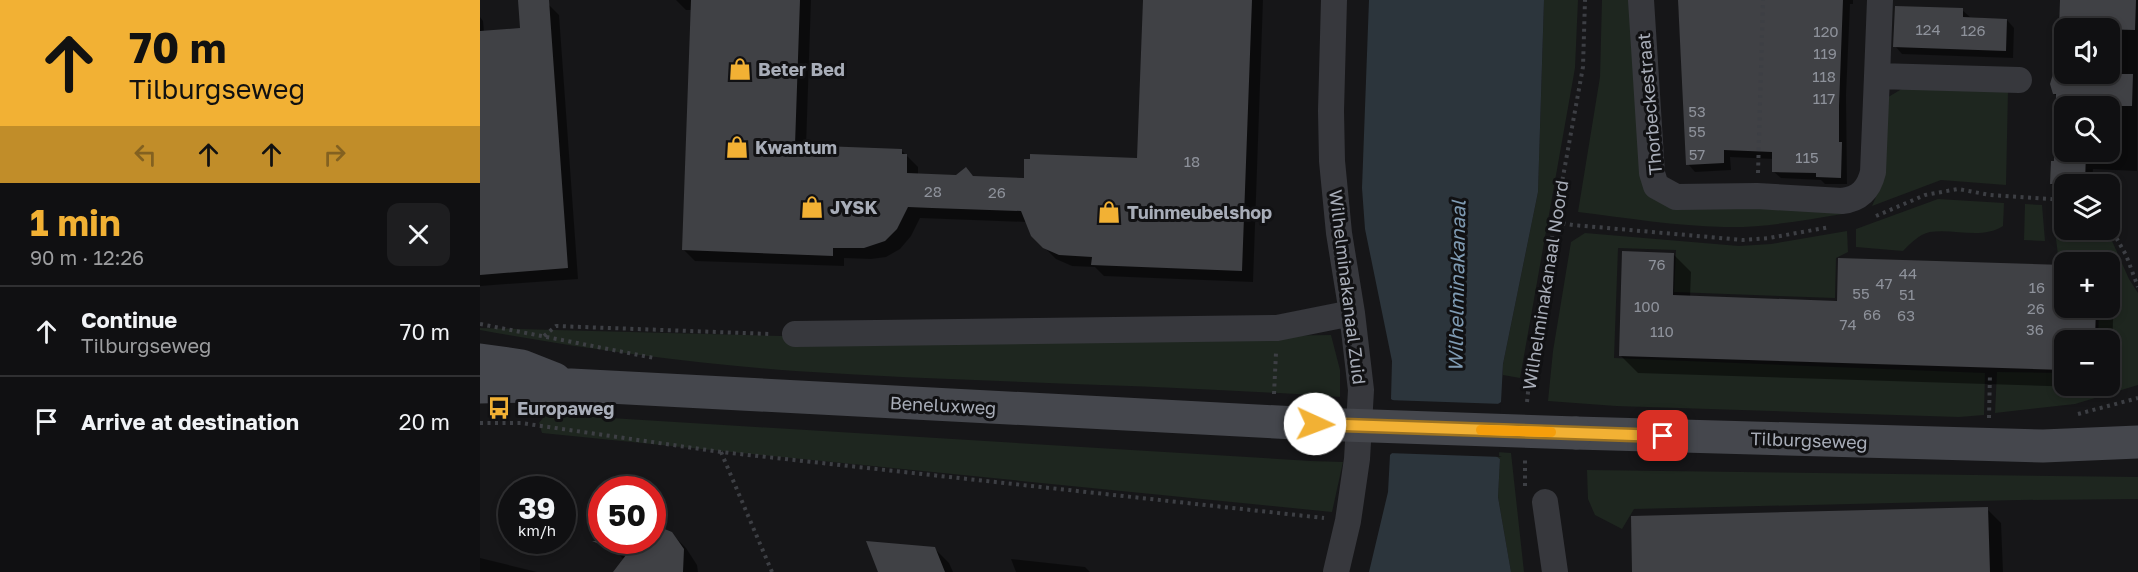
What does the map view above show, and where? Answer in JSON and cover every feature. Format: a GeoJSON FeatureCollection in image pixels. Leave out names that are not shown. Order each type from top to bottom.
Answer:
{"type":"FeatureCollection","features":[{"type":"Feature","properties":{"kind":"main road","name":"Beneluxweg"},"geometry":{"type":"LineString","coordinates":[[480,360],[522,366],[571,385]]}},
{"type":"Feature","properties":{"kind":"main road","name":"Beneluxweg"},"geometry":{"type":"LineString","coordinates":[[480,387],[571,385],[1315,424],[1576,433]]}},
{"type":"Feature","properties":{"kind":"main road","name":"Tilburgseweg"},"geometry":{"type":"LineString","coordinates":[[2043,446],[2138,420]]}},
{"type":"Feature","properties":{"kind":"main road","name":"Tilburgseweg"},"geometry":{"type":"LineString","coordinates":[[1576,433],[2043,446],[2138,441]]}},
{"type":"Feature","properties":{"kind":"street","name":"Wilhelminakanaal Zuid"},"geometry":{"type":"LineString","coordinates":[[1334,0],[1332,161],[1339,233],[1362,390],[1357,459],[1348,521],[1336,572]]}},
{"type":"Feature","properties":{"kind":"street","name":"Thorbeckestraat"},"geometry":{"type":"LineString","coordinates":[[1641,0],[1652,173],[1656,186],[1676,197],[1757,196]]}},
{"type":"Feature","properties":{"kind":"street"},"geometry":{"type":"LineString","coordinates":[[1757,196],[1842,201],[1863,194],[1870,184],[1873,172],[1880,0]]}},
{"type":"Feature","properties":{"kind":"street"},"geometry":{"type":"LineString","coordinates":[[1877,76],[2019,80]]}},
{"type":"Feature","properties":{"kind":"street"},"geometry":{"type":"LineString","coordinates":[[795,334],[1277,328],[1352,313]]}},
{"type":"Feature","properties":{"kind":"street"},"geometry":{"type":"LineString","coordinates":[[1535,497],[1555,572]]}},
{"type":"Feature","properties":{"kind":"path","name":"Wilhelminakanaal Noord"},"geometry":{"type":"LineString","coordinates":[[1527,407],[1538,313],[1583,67],[1586,0]]}},
{"type":"Feature","properties":{"kind":"path"},"geometry":{"type":"LineString","coordinates":[[1757,196],[1763,0]]}},
{"type":"Feature","properties":{"kind":"path"},"geometry":{"type":"LineString","coordinates":[[2118,240],[2138,287]]}},
{"type":"Feature","properties":{"kind":"path"},"geometry":{"type":"LineString","coordinates":[[543,336],[556,326],[795,334]]}},
{"type":"Feature","properties":{"kind":"path"},"geometry":{"type":"LineString","coordinates":[[1274,404],[1277,328]]}},
{"type":"Feature","properties":{"kind":"path"},"geometry":{"type":"LineString","coordinates":[[1989,425],[1990,373]]}},
{"type":"Feature","properties":{"kind":"path"},"geometry":{"type":"LineString","coordinates":[[480,423],[521,423],[721,452],[1348,521]]}},
{"type":"Feature","properties":{"kind":"path"},"geometry":{"type":"LineString","coordinates":[[1525,450],[1535,497]]}},
{"type":"Feature","properties":{"kind":"path"},"geometry":{"type":"LineString","coordinates":[[721,452],[772,572]]}},
{"type":"Feature","properties":{"kind":"shaded area"},"geometry":{"type":"Polygon","coordinates":[[[1544,0],[1578,0],[1575,68],[1520,378],[1503,375],[1503,364],[1538,192],[1544,0]]]}},
{"type":"Feature","properties":{"kind":"shaded area"},"geometry":{"type":"Polygon","coordinates":[[[1602,0],[1635,0],[1645,185],[1843,214],[1769,225],[1724,227],[1578,212],[1600,77],[1602,0]]]}},
{"type":"Feature","properties":{"kind":"shaded area"},"geometry":{"type":"Polygon","coordinates":[[[1905,87],[2008,90],[2006,185],[1941,180],[1872,206],[1883,181],[1885,99],[1905,87]]]}},
{"type":"Feature","properties":{"kind":"shaded area"},"geometry":{"type":"Polygon","coordinates":[[[1938,199],[2004,203],[2003,226],[1977,233],[1939,231],[1926,233],[1903,251],[1856,247],[1856,229],[1938,199]]]}},
{"type":"Feature","properties":{"kind":"shaded area"},"geometry":{"type":"Polygon","coordinates":[[[2025,204],[2042,205],[2045,241],[2024,240],[2025,204]]]}},
{"type":"Feature","properties":{"kind":"shaded area"},"geometry":{"type":"Polygon","coordinates":[[[1847,231],[1848,252],[1836,258],[1835,298],[1674,292],[1676,250],[1618,248],[1614,358],[1985,373],[1984,415],[1959,417],[1616,406],[1548,401],[1553,351],[1571,242],[1585,233],[1739,246],[1771,244],[1847,231]]]}},
{"type":"Feature","properties":{"kind":"shaded area"},"geometry":{"type":"Polygon","coordinates":[[[2056,240],[2112,240],[2117,252],[2058,252],[2056,240]]]}},
{"type":"Feature","properties":{"kind":"shaded area"},"geometry":{"type":"Polygon","coordinates":[[[2120,259],[2138,293],[2138,385],[2120,390],[2120,330],[2098,330],[2099,318],[2120,318],[2120,259]]]}},
{"type":"Feature","properties":{"kind":"shaded area"},"geometry":{"type":"Polygon","coordinates":[[[480,328],[974,341],[1331,335],[1340,370],[1340,397],[795,371],[637,355],[519,337],[480,330],[480,328]]]}},
{"type":"Feature","properties":{"kind":"shaded area"},"geometry":{"type":"Polygon","coordinates":[[[1997,372],[2054,373],[2054,396],[2102,396],[2075,404],[1995,413],[1997,372]]]}},
{"type":"Feature","properties":{"kind":"shaded area"},"geometry":{"type":"Polygon","coordinates":[[[546,414],[1343,462],[1332,512],[542,433],[539,423],[546,414]]]}},
{"type":"Feature","properties":{"kind":"shaded area"},"geometry":{"type":"Polygon","coordinates":[[[1497,452],[1511,453],[1524,572],[1511,572],[1498,497],[1500,459],[1496,457],[1497,452]]]}},
{"type":"Feature","properties":{"kind":"shaded area"},"geometry":{"type":"Polygon","coordinates":[[[1587,470],[2138,477],[2138,499],[1634,509],[1622,529],[1595,515],[1588,499],[1587,470]]]}},
{"type":"Feature","properties":{"kind":"water","name":"Wilhelminakanaal"},"geometry":{"type":"Polygon","coordinates":[[[1369,0],[1544,0],[1538,192],[1503,364],[1501,402],[1498,404],[1496,456],[1500,459],[1498,497],[1511,572],[1369,572],[1388,492],[1390,455],[1393,452],[1394,401],[1391,399],[1392,361],[1365,229],[1362,188],[1369,0]]]}},
{"type":"Feature","properties":{"kind":"pier"},"geometry":{"type":"Polygon","coordinates":[[[1388,400],[1503,404],[1501,405],[1499,456],[1502,457],[1388,453],[1390,452],[1390,402],[1388,400]]]}},
{"type":"Feature","properties":{"kind":"building"},"geometry":{"type":"Polygon","coordinates":[[[518,0],[549,0],[568,268],[480,275],[480,31],[520,28],[518,0]]]}},
{"type":"Feature","properties":{"kind":"building"},"geometry":{"type":"Polygon","coordinates":[[[691,0],[800,0],[795,145],[902,149],[902,154],[907,154],[907,173],[956,175],[966,167],[973,176],[1024,178],[1024,159],[1030,159],[1030,154],[1137,158],[1143,0],[1252,0],[1242,271],[1091,265],[1092,257],[1059,255],[1043,248],[1031,236],[1021,211],[908,207],[897,229],[885,241],[864,248],[833,248],[833,256],[682,250],[691,0]]]}},
{"type":"Feature","properties":{"kind":"building"},"geometry":{"type":"Polygon","coordinates":[[[1678,0],[1843,0],[1839,106],[1839,142],[1842,142],[1841,178],[1816,177],[1816,173],[1772,172],[1772,152],[1724,150],[1724,163],[1686,165],[1678,0]]]}},
{"type":"Feature","properties":{"kind":"building"},"geometry":{"type":"Polygon","coordinates":[[[2060,0],[2136,0],[2135,30],[2120,30],[2120,18],[2059,18],[2060,0]]]}},
{"type":"Feature","properties":{"kind":"building"},"geometry":{"type":"Polygon","coordinates":[[[1895,6],[1963,8],[1963,17],[2007,19],[2006,51],[1893,47],[1895,6]]]}},
{"type":"Feature","properties":{"kind":"building"},"geometry":{"type":"Polygon","coordinates":[[[2053,74],[2054,84],[2120,84],[2120,74],[2133,74],[2132,106],[2120,106],[2120,96],[2056,96],[2050,84],[2053,74]]]}},
{"type":"Feature","properties":{"kind":"building"},"geometry":{"type":"Polygon","coordinates":[[[2051,161],[2086,162],[2085,174],[2054,174],[2054,184],[2050,184],[2051,161]]]}},
{"type":"Feature","properties":{"kind":"building"},"geometry":{"type":"Polygon","coordinates":[[[1622,251],[1674,253],[1673,295],[1837,301],[1838,258],[2054,265],[2054,318],[2096,318],[2095,330],[2054,330],[2054,370],[1619,356],[1622,251]]]}},
{"type":"Feature","properties":{"kind":"building"},"geometry":{"type":"Polygon","coordinates":[[[1988,507],[1990,572],[1632,572],[1631,516],[1988,507]]]}},
{"type":"Feature","properties":{"kind":"building"},"geometry":{"type":"Polygon","coordinates":[[[666,530],[672,532],[684,549],[683,572],[613,572],[626,555],[624,554],[666,554],[666,530]]]}},
{"type":"Feature","properties":{"kind":"building"},"geometry":{"type":"Polygon","coordinates":[[[866,541],[935,547],[945,572],[878,572],[866,541]]]}},
{"type":"Feature","properties":{"kind":"slow traffic"},"geometry":{"type":"LineString","coordinates":[[1481,430],[1551,432]]}},
{"type":"Feature","properties":{"kind":"place","name":"Beter Bed"},"geometry":{"type":"Point","coordinates":[740,69]}},
{"type":"Feature","properties":{"kind":"place","name":"Kwantum"},"geometry":{"type":"Point","coordinates":[737,147]}},
{"type":"Feature","properties":{"kind":"place","name":"JYSK"},"geometry":{"type":"Point","coordinates":[812,207]}},
{"type":"Feature","properties":{"kind":"place","name":"Tuinmeubelshop"},"geometry":{"type":"Point","coordinates":[1109,212]}},
{"type":"Feature","properties":{"kind":"place","name":"Europaweg"},"geometry":{"type":"Point","coordinates":[499,408]}},
{"type":"Feature","properties":{"kind":"route"},"geometry":{"type":"LineString","coordinates":[[1315,424],[1663,436]]}}]}
